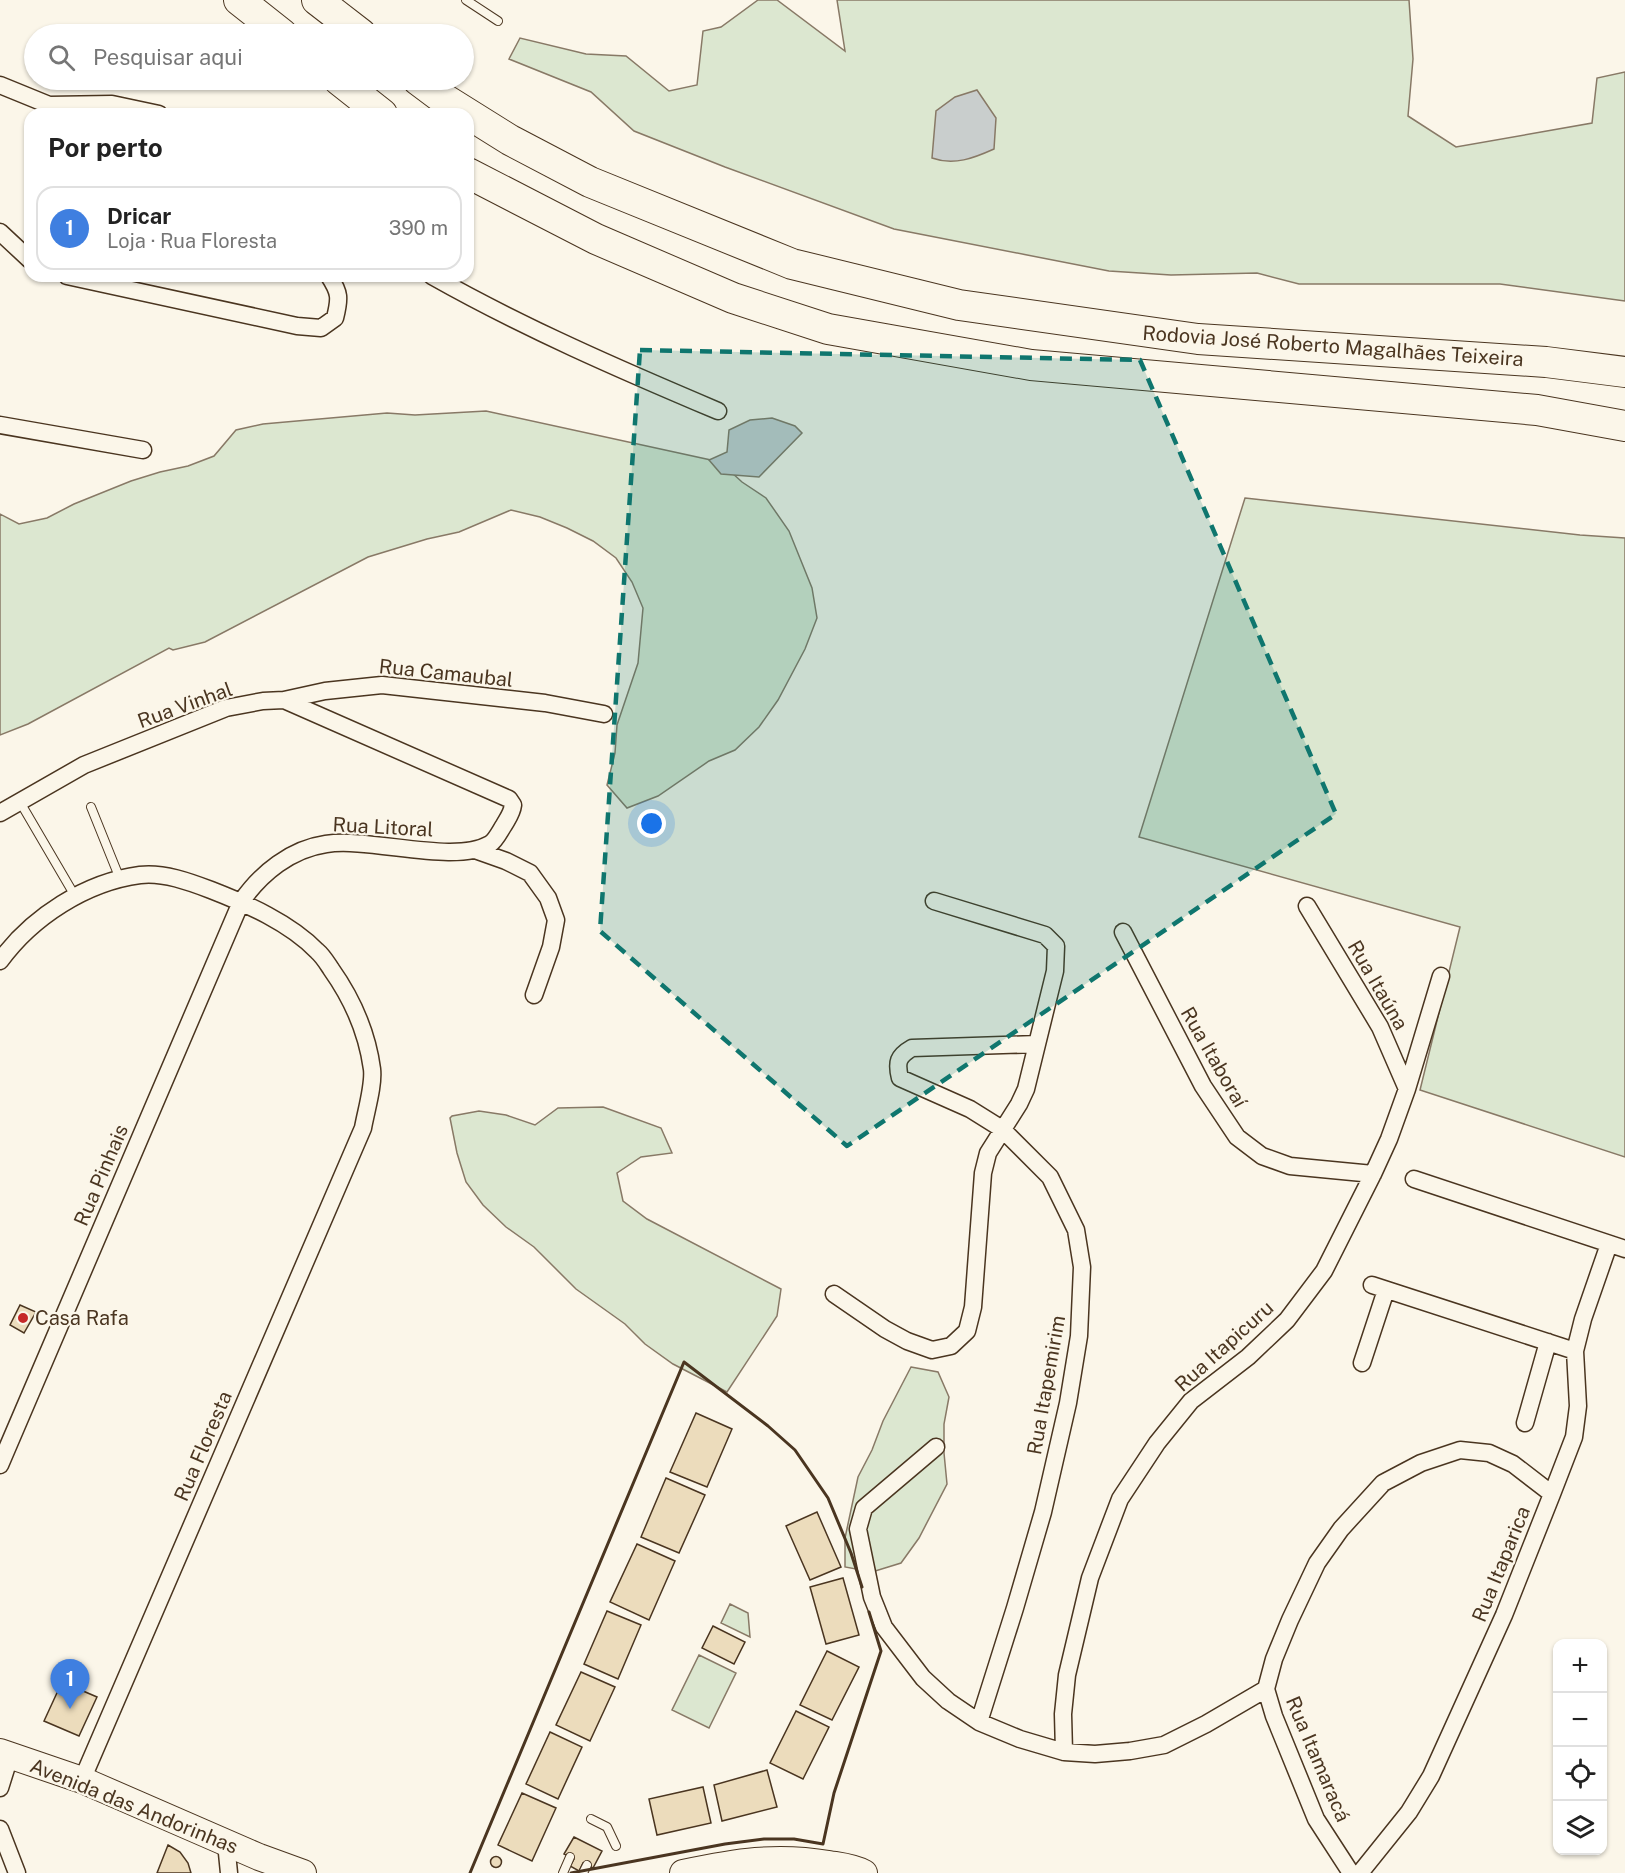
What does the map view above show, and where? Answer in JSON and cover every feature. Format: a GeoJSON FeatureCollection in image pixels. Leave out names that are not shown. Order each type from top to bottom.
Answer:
{"type":"FeatureCollection","features":[{"type":"Feature","properties":{"kind":"highway"},"geometry":{"type":"LineString","coordinates":[[238,0],[269,24]]}},
{"type":"Feature","properties":{"kind":"highway"},"geometry":{"type":"LineString","coordinates":[[317,0],[348,24]]}},
{"type":"Feature","properties":{"kind":"highway"},"geometry":{"type":"LineString","coordinates":[[352,90],[374,108]]}},
{"type":"Feature","properties":{"kind":"highway","name":"Rodovia José Roberto Magalhães Teixeira"},"geometry":{"type":"LineString","coordinates":[[431,90],[459,108]]}},
{"type":"Feature","properties":{"kind":"highway","name":"Rodovia José Roberto Magalhães Teixeira"},"geometry":{"type":"LineString","coordinates":[[474,118],[510,140],[590,182],[792,264],[960,305],[1198,339],[1546,362],[1625,372]]}},
{"type":"Feature","properties":{"kind":"highway"},"geometry":{"type":"LineString","coordinates":[[474,176],[596,239],[733,298],[828,329],[1031,365],[1536,410],[1625,426]]}},
{"type":"Feature","properties":{"kind":"main road","name":"Avenida das Andorinhas"},"geometry":{"type":"LineString","coordinates":[[5,1754],[82,1780],[226,1843],[303,1873]]}},
{"type":"Feature","properties":{"kind":"main road"},"geometry":{"type":"LineString","coordinates":[[683,1873],[732,1862],[768,1858],[802,1859],[858,1872]]}},
{"type":"Feature","properties":{"kind":"street"},"geometry":{"type":"LineString","coordinates":[[0,85],[49,105],[112,104],[131,108]]}},
{"type":"Feature","properties":{"kind":"street"},"geometry":{"type":"LineString","coordinates":[[0,232],[24,254]]}},
{"type":"Feature","properties":{"kind":"street"},"geometry":{"type":"LineString","coordinates":[[95,282],[297,326],[321,328],[335,318],[339,300],[333,282]]}},
{"type":"Feature","properties":{"kind":"street"},"geometry":{"type":"LineString","coordinates":[[443,282],[511,318],[619,369],[718,411]]}},
{"type":"Feature","properties":{"kind":"street"},"geometry":{"type":"LineString","coordinates":[[0,425],[143,450]]}},
{"type":"Feature","properties":{"kind":"street","name":"Rua Camaubal"},"geometry":{"type":"LineString","coordinates":[[284,700],[325,691],[382,685],[545,703],[604,714]]}},
{"type":"Feature","properties":{"kind":"street","name":"Rua Vinhal"},"geometry":{"type":"LineString","coordinates":[[0,813],[84,765],[226,708],[263,701],[284,700],[509,799],[513,805],[512,813],[493,843],[475,850]]}},
{"type":"Feature","properties":{"kind":"street","name":"Rua Litoral"},"geometry":{"type":"LineString","coordinates":[[241,902],[254,884],[272,867],[300,852],[326,844],[348,843],[453,852],[475,850]]}},
{"type":"Feature","properties":{"kind":"street"},"geometry":{"type":"LineString","coordinates":[[475,850],[506,861],[530,873],[548,898],[556,920],[551,947],[534,995]]}},
{"type":"Feature","properties":{"kind":"street"},"geometry":{"type":"LineString","coordinates":[[0,961],[10,947],[35,925],[75,896],[107,882],[143,874],[182,879],[241,902]]}},
{"type":"Feature","properties":{"kind":"street"},"geometry":{"type":"LineString","coordinates":[[834,1294],[885,1329],[907,1341],[932,1350],[951,1346],[967,1331],[973,1307],[983,1173],[988,1153],[1026,1089],[1055,971],[1056,946],[1045,935],[934,901]]}},
{"type":"Feature","properties":{"kind":"street","name":"Rua Floresta"},"geometry":{"type":"LineString","coordinates":[[82,1780],[363,1128],[372,1072],[365,1031],[347,991],[318,951],[280,922],[241,902]]}},
{"type":"Feature","properties":{"kind":"street","name":"Rua Pinhais"},"geometry":{"type":"LineString","coordinates":[[0,1465],[241,902]]}},
{"type":"Feature","properties":{"kind":"street","name":"Rua Itaúna"},"geometry":{"type":"LineString","coordinates":[[1307,906],[1380,1027],[1407,1089]]}},
{"type":"Feature","properties":{"kind":"street","name":"Rua Itaboraí"},"geometry":{"type":"LineString","coordinates":[[1123,932],[1203,1086],[1238,1137],[1262,1156],[1290,1166],[1373,1174]]}},
{"type":"Feature","properties":{"kind":"street","name":"Rua Itapicuru"},"geometry":{"type":"LineString","coordinates":[[1064,1752],[1063,1714],[1067,1675],[1090,1578],[1120,1499],[1157,1443],[1191,1401],[1248,1357],[1287,1320],[1324,1271],[1389,1139],[1442,976]]}},
{"type":"Feature","properties":{"kind":"street","name":"Rua Itapemirim"},"geometry":{"type":"LineString","coordinates":[[979,1722],[1016,1608],[1043,1512],[1068,1403],[1079,1335],[1082,1268],[1076,1230],[1050,1177],[1002,1129],[970,1109],[900,1078],[897,1064],[901,1055],[912,1048],[1037,1044]]}},
{"type":"Feature","properties":{"kind":"street"},"geometry":{"type":"LineString","coordinates":[[1414,1179],[1617,1246]]}},
{"type":"Feature","properties":{"kind":"street","name":"Rua Itaparica"},"geometry":{"type":"LineString","coordinates":[[1360,1873],[1408,1812],[1431,1776],[1504,1615],[1574,1437],[1578,1406],[1575,1351],[1582,1319],[1617,1246]]}},
{"type":"Feature","properties":{"kind":"street"},"geometry":{"type":"LineString","coordinates":[[1362,1363],[1379,1288],[1575,1351]]}},
{"type":"Feature","properties":{"kind":"street"},"geometry":{"type":"LineString","coordinates":[[1525,1422],[1548,1342]]}},
{"type":"Feature","properties":{"kind":"street"},"geometry":{"type":"LineString","coordinates":[[936,1447],[864,1508],[858,1529],[872,1597],[884,1627],[923,1678],[948,1701],[979,1722],[1020,1739],[1064,1752],[1095,1754],[1164,1745],[1206,1724],[1266,1689]]}},
{"type":"Feature","properties":{"kind":"street","name":"Rua Itamaracá"},"geometry":{"type":"LineString","coordinates":[[1351,1873],[1316,1819],[1274,1716],[1266,1689],[1274,1659],[1317,1563],[1341,1528],[1383,1483],[1421,1463],[1460,1450],[1489,1453],[1513,1464],[1552,1494]]}},
{"type":"Feature","properties":{"kind":"street"},"geometry":{"type":"LineString","coordinates":[[0,1788],[5,1754]]}},
{"type":"Feature","properties":{"kind":"street"},"geometry":{"type":"LineString","coordinates":[[0,1829],[17,1873]]}},
{"type":"Feature","properties":{"kind":"street"},"geometry":{"type":"LineString","coordinates":[[226,1843],[229,1873]]}},
{"type":"Feature","properties":{"kind":"lane"},"geometry":{"type":"LineString","coordinates":[[466,0],[498,21]]}},
{"type":"Feature","properties":{"kind":"lane"},"geometry":{"type":"LineString","coordinates":[[20,802],[75,896]]}},
{"type":"Feature","properties":{"kind":"lane"},"geometry":{"type":"LineString","coordinates":[[91,807],[120,879]]}},
{"type":"Feature","properties":{"kind":"lane"},"geometry":{"type":"LineString","coordinates":[[591,1819],[607,1827],[616,1846]]}},
{"type":"Feature","properties":{"kind":"lane"},"geometry":{"type":"LineString","coordinates":[[563,1873],[570,1857]]}},
{"type":"Feature","properties":{"kind":"highlighted area"},"geometry":{"type":"Polygon","coordinates":[[[640,350],[1140,360],[1336,814],[847,1146],[600,931],[640,350]]]}},
{"type":"Feature","properties":{"kind":"green space"},"geometry":{"type":"Polygon","coordinates":[[[758,0],[777,0],[845,51],[837,0],[1409,0],[1413,59],[1408,116],[1456,147],[1592,123],[1597,78],[1625,72],[1625,301],[1500,284],[1299,284],[1257,273],[1171,275],[1109,271],[894,229],[634,131],[591,92],[509,59],[520,38],[586,54],[626,56],[669,91],[697,85],[703,31],[721,27],[758,0]]]}},
{"type":"Feature","properties":{"kind":"green space"},"geometry":{"type":"Polygon","coordinates":[[[486,411],[720,462],[742,482],[766,498],[789,531],[812,588],[817,618],[805,649],[778,700],[759,727],[735,750],[709,761],[658,796],[627,808],[607,785],[615,753],[617,725],[638,663],[643,608],[632,582],[616,558],[593,541],[567,528],[540,517],[511,510],[459,532],[368,557],[205,642],[173,650],[169,648],[28,724],[0,735],[0,514],[19,524],[47,518],[74,504],[131,481],[188,466],[214,456],[236,430],[263,424],[387,413],[415,415],[486,411]]]}},
{"type":"Feature","properties":{"kind":"green space"},"geometry":{"type":"Polygon","coordinates":[[[1245,498],[1625,538],[1625,1157],[1420,1090],[1460,927],[1139,837],[1245,498]]]}},
{"type":"Feature","properties":{"kind":"green space"},"geometry":{"type":"Polygon","coordinates":[[[603,1107],[661,1128],[672,1153],[641,1157],[617,1173],[623,1201],[647,1219],[781,1289],[777,1316],[727,1392],[673,1364],[645,1344],[625,1324],[576,1289],[534,1247],[506,1227],[483,1205],[466,1182],[457,1153],[450,1118],[452,1116],[479,1111],[506,1115],[535,1125],[558,1108],[603,1107]]]}},
{"type":"Feature","properties":{"kind":"green space"},"geometry":{"type":"Polygon","coordinates":[[[911,1367],[938,1372],[949,1397],[944,1424],[947,1484],[919,1538],[901,1563],[872,1572],[845,1567],[845,1538],[858,1477],[911,1367]]]}},
{"type":"Feature","properties":{"kind":"green space"},"geometry":{"type":"Polygon","coordinates":[[[730,1604],[748,1613],[750,1637],[721,1623],[730,1604]]]}},
{"type":"Feature","properties":{"kind":"green space"},"geometry":{"type":"Polygon","coordinates":[[[699,1655],[736,1673],[709,1728],[672,1710],[699,1655]]]}},
{"type":"Feature","properties":{"kind":"shaded area"},"geometry":{"type":"Polygon","coordinates":[[[977,90],[996,118],[994,149],[956,161],[932,158],[936,111],[955,97],[977,90]]]}},
{"type":"Feature","properties":{"kind":"shaded area"},"geometry":{"type":"Polygon","coordinates":[[[772,418],[795,426],[802,433],[759,477],[721,474],[709,460],[727,452],[729,430],[750,420],[772,418]]]}},
{"type":"Feature","properties":{"kind":"building","name":"Casa Rafa"},"geometry":{"type":"Polygon","coordinates":[[[20,1305],[36,1312],[24,1333],[10,1325],[20,1305]]]}},
{"type":"Feature","properties":{"kind":"building"},"geometry":{"type":"Polygon","coordinates":[[[696,1413],[732,1429],[707,1487],[670,1472],[696,1413]]]}},
{"type":"Feature","properties":{"kind":"building"},"geometry":{"type":"Polygon","coordinates":[[[666,1478],[705,1495],[679,1553],[641,1537],[666,1478]]]}},
{"type":"Feature","properties":{"kind":"building"},"geometry":{"type":"Polygon","coordinates":[[[817,1512],[841,1567],[810,1580],[786,1526],[817,1512]]]}},
{"type":"Feature","properties":{"kind":"building"},"geometry":{"type":"Polygon","coordinates":[[[637,1544],[675,1561],[649,1620],[610,1602],[637,1544]]]}},
{"type":"Feature","properties":{"kind":"building"},"geometry":{"type":"Polygon","coordinates":[[[843,1578],[859,1635],[826,1644],[810,1587],[843,1578]]]}},
{"type":"Feature","properties":{"kind":"building"},"geometry":{"type":"Polygon","coordinates":[[[607,1611],[641,1625],[618,1679],[584,1664],[607,1611]]]}},
{"type":"Feature","properties":{"kind":"building"},"geometry":{"type":"Polygon","coordinates":[[[713,1626],[745,1642],[734,1664],[702,1648],[713,1626]]]}},
{"type":"Feature","properties":{"kind":"building"},"geometry":{"type":"Polygon","coordinates":[[[827,1651],[859,1667],[832,1720],[800,1705],[827,1651]]]}},
{"type":"Feature","properties":{"kind":"building"},"geometry":{"type":"Polygon","coordinates":[[[581,1672],[615,1687],[590,1741],[556,1725],[581,1672]]]}},
{"type":"Feature","properties":{"kind":"building"},"geometry":{"type":"Polygon","coordinates":[[[62,1682],[97,1697],[79,1736],[44,1721],[62,1682]]]}},
{"type":"Feature","properties":{"kind":"building"},"geometry":{"type":"Polygon","coordinates":[[[796,1711],[829,1727],[803,1779],[770,1763],[796,1711]]]}},
{"type":"Feature","properties":{"kind":"building"},"geometry":{"type":"Polygon","coordinates":[[[550,1732],[582,1747],[558,1799],[526,1784],[550,1732]]]}},
{"type":"Feature","properties":{"kind":"building"},"geometry":{"type":"Polygon","coordinates":[[[767,1770],[777,1807],[722,1821],[714,1785],[767,1770]]]}},
{"type":"Feature","properties":{"kind":"building"},"geometry":{"type":"Polygon","coordinates":[[[703,1787],[711,1823],[657,1835],[649,1799],[703,1787]]]}},
{"type":"Feature","properties":{"kind":"building"},"geometry":{"type":"Polygon","coordinates":[[[522,1793],[556,1808],[532,1861],[498,1845],[522,1793]]]}},
{"type":"Feature","properties":{"kind":"building"},"geometry":{"type":"Polygon","coordinates":[[[574,1837],[602,1851],[593,1868],[583,1863],[579,1871],[570,1866],[574,1859],[564,1854],[574,1837]]]}},
{"type":"Feature","properties":{"kind":"building"},"geometry":{"type":"Polygon","coordinates":[[[168,1845],[180,1852],[188,1863],[191,1873],[157,1873],[168,1845]]]}},
{"type":"Feature","properties":{"kind":"building"},"geometry":{"type":"Polygon","coordinates":[[[496,1856],[502,1862],[496,1868],[490,1862],[496,1856]]]}},
{"type":"Feature","properties":{"kind":"wall"},"geometry":{"type":"LineString","coordinates":[[470,1873],[684,1362],[768,1426],[795,1450],[828,1498],[851,1553],[862,1587]]}},
{"type":"Feature","properties":{"kind":"wall"},"geometry":{"type":"LineString","coordinates":[[571,1873],[725,1844],[764,1839],[794,1839],[823,1844],[834,1793],[881,1651],[869,1612]]}},
{"type":"Feature","properties":{"kind":"place","name":"Casa Rafa"},"geometry":{"type":"Point","coordinates":[23,1318]}},
{"type":"Feature","properties":{"kind":"place","name":"Dricar"},"geometry":{"type":"Point","coordinates":[70,1709]}}]}
